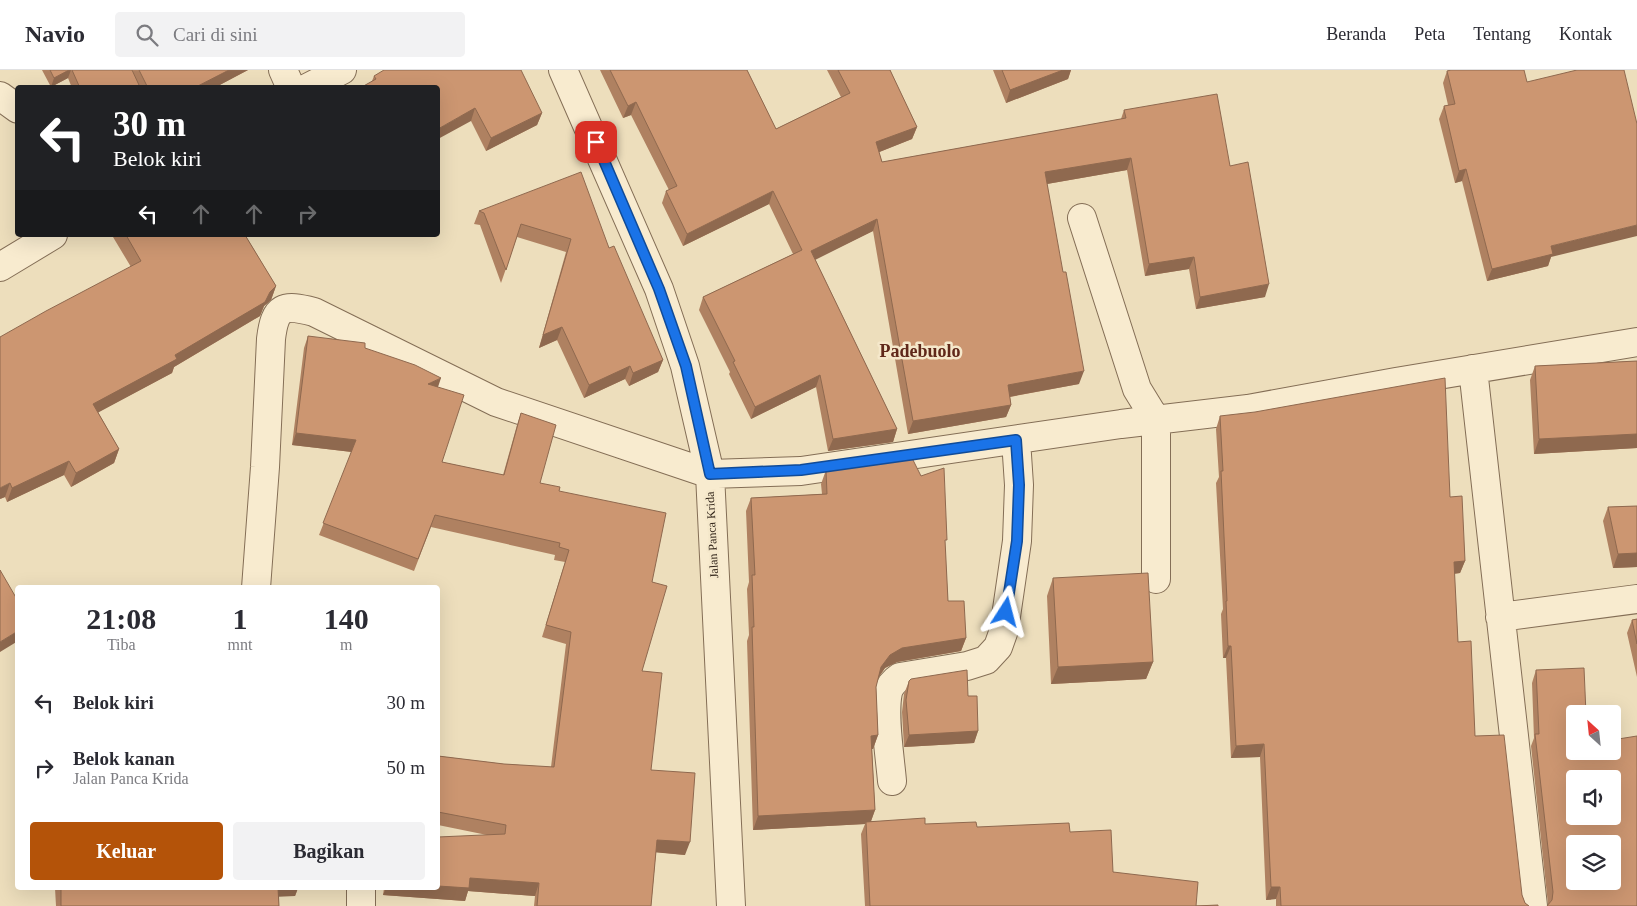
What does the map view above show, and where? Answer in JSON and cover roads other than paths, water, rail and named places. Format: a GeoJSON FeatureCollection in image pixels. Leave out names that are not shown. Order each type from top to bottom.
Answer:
{"type":"FeatureCollection","features":[{"type":"Feature","properties":{"kind":"street"},"geometry":{"type":"LineString","coordinates":[[283,70],[290,85]]}},
{"type":"Feature","properties":{"kind":"street"},"geometry":{"type":"LineString","coordinates":[[313,85],[342,70]]}},
{"type":"Feature","properties":{"kind":"street","name":"Jalan Panca Krida"},"geometry":{"type":"LineString","coordinates":[[563,70],[659,289],[686,366],[710,474],[730,906]]}},
{"type":"Feature","properties":{"kind":"street"},"geometry":{"type":"LineString","coordinates":[[0,96],[15,107]]}},
{"type":"Feature","properties":{"kind":"street"},"geometry":{"type":"LineString","coordinates":[[1082,218],[1137,388],[1156,420],[1156,579]]}},
{"type":"Feature","properties":{"kind":"street"},"geometry":{"type":"LineString","coordinates":[[0,267],[50,237]]}},
{"type":"Feature","properties":{"kind":"street"},"geometry":{"type":"LineString","coordinates":[[256,585],[265,467],[271,339],[273,322],[278,313],[288,308],[314,312],[496,402],[710,474],[801,470],[1156,420],[1248,409],[1637,342]]}},
{"type":"Feature","properties":{"kind":"street"},"geometry":{"type":"LineString","coordinates":[[1473,369],[1533,906]]}},
{"type":"Feature","properties":{"kind":"street"},"geometry":{"type":"LineString","coordinates":[[892,782],[887,712],[888,690],[893,682],[900,677],[967,666],[986,660],[998,647],[1004,630],[1017,541],[1019,485],[1016,440]]}},
{"type":"Feature","properties":{"kind":"street"},"geometry":{"type":"LineString","coordinates":[[1500,617],[1637,600]]}},
{"type":"Feature","properties":{"kind":"street"},"geometry":{"type":"LineString","coordinates":[[361,890],[361,906]]}},
{"type":"Feature","properties":{"kind":"district","name":"Padebuolo"},"geometry":{"type":"Point","coordinates":[920,351]}}]}
